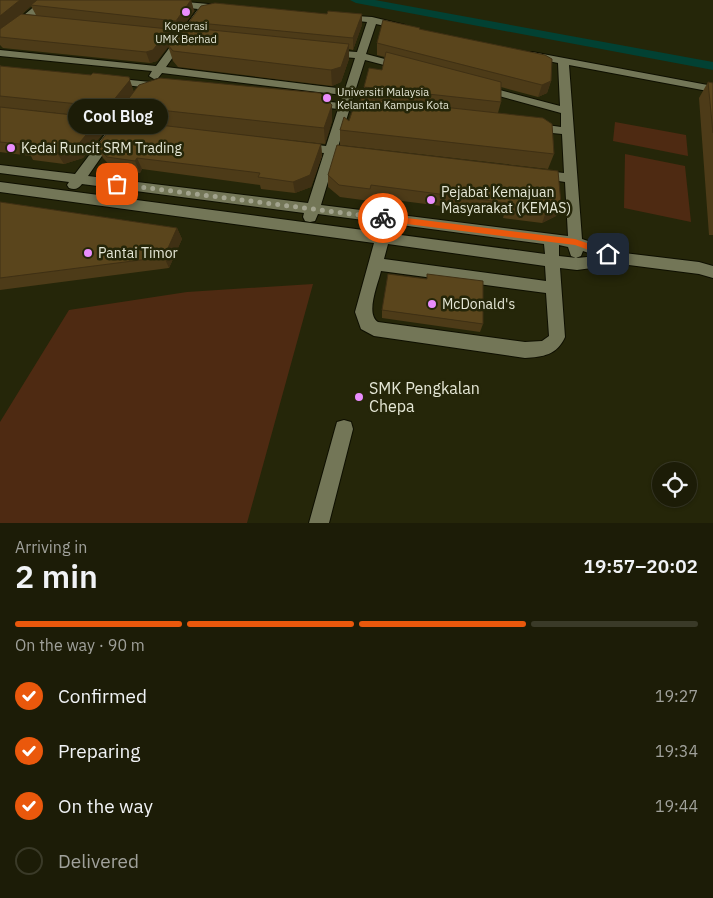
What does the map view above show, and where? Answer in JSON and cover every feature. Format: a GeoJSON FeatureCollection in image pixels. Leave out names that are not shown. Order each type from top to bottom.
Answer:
{"type":"FeatureCollection","features":[{"type":"Feature","properties":{"kind":"street"},"geometry":{"type":"LineString","coordinates":[[0,40],[48,0]]}},
{"type":"Feature","properties":{"kind":"street"},"geometry":{"type":"LineString","coordinates":[[167,3],[234,9]]}},
{"type":"Feature","properties":{"kind":"street"},"geometry":{"type":"LineString","coordinates":[[66,196],[205,6]]}},
{"type":"Feature","properties":{"kind":"street"},"geometry":{"type":"LineString","coordinates":[[332,16],[372,20],[411,29]]}},
{"type":"Feature","properties":{"kind":"street"},"geometry":{"type":"LineString","coordinates":[[24,20],[44,22]]}},
{"type":"Feature","properties":{"kind":"street"},"geometry":{"type":"LineString","coordinates":[[307,228],[372,20]]}},
{"type":"Feature","properties":{"kind":"street"},"geometry":{"type":"LineString","coordinates":[[315,51],[362,56],[418,71]]}},
{"type":"Feature","properties":{"kind":"street"},"geometry":{"type":"LineString","coordinates":[[518,52],[713,89]]}},
{"type":"Feature","properties":{"kind":"street"},"geometry":{"type":"LineString","coordinates":[[0,53],[158,69],[350,93]]}},
{"type":"Feature","properties":{"kind":"street"},"geometry":{"type":"LineString","coordinates":[[562,61],[577,264]]}},
{"type":"Feature","properties":{"kind":"street"},"geometry":{"type":"LineString","coordinates":[[98,79],[168,87],[179,72]]}},
{"type":"Feature","properties":{"kind":"street"},"geometry":{"type":"LineString","coordinates":[[473,86],[566,111]]}},
{"type":"Feature","properties":{"kind":"street"},"geometry":{"type":"LineString","coordinates":[[296,102],[384,111]]}},
{"type":"Feature","properties":{"kind":"street"},"geometry":{"type":"LineString","coordinates":[[68,120],[146,130]]}},
{"type":"Feature","properties":{"kind":"street"},"geometry":{"type":"LineString","coordinates":[[519,126],[568,131]]}},
{"type":"Feature","properties":{"kind":"street"},"geometry":{"type":"LineString","coordinates":[[293,146],[370,155]]}},
{"type":"Feature","properties":{"kind":"street"},"geometry":{"type":"LineString","coordinates":[[0,169],[575,242],[624,259],[699,268],[713,272]]}},
{"type":"Feature","properties":{"kind":"street"},"geometry":{"type":"LineString","coordinates":[[523,172],[571,178]]}},
{"type":"Feature","properties":{"kind":"street"},"geometry":{"type":"LineString","coordinates":[[0,188],[577,264],[624,259]]}},
{"type":"Feature","properties":{"kind":"street"},"geometry":{"type":"LineString","coordinates":[[382,238],[362,312],[367,324],[374,329],[526,350],[543,349],[552,345],[557,337],[551,239]]}},
{"type":"Feature","properties":{"kind":"street"},"geometry":{"type":"LineString","coordinates":[[376,264],[554,288]]}},
{"type":"Feature","properties":{"kind":"street"},"geometry":{"type":"LineString","coordinates":[[319,523],[344,429]]}},
{"type":"Feature","properties":{"kind":"shaded area"},"geometry":{"type":"Polygon","coordinates":[[[615,122],[686,135],[688,156],[613,141],[615,122]]]}},
{"type":"Feature","properties":{"kind":"shaded area"},"geometry":{"type":"Polygon","coordinates":[[[625,154],[685,166],[691,222],[624,208],[625,154]]]}},
{"type":"Feature","properties":{"kind":"shaded area"},"geometry":{"type":"Polygon","coordinates":[[[313,284],[247,523],[0,523],[0,422],[69,310],[187,292],[313,284]]]}},
{"type":"Feature","properties":{"kind":"building"},"geometry":{"type":"Polygon","coordinates":[[[0,0],[20,0],[0,16],[0,0]]]}},
{"type":"Feature","properties":{"kind":"building"},"geometry":{"type":"Polygon","coordinates":[[[37,0],[191,0],[176,21],[31,5],[37,0]]]}},
{"type":"Feature","properties":{"kind":"building"},"geometry":{"type":"Polygon","coordinates":[[[215,3],[327,14],[328,11],[362,14],[353,38],[189,22],[201,6],[215,3]]]}},
{"type":"Feature","properties":{"kind":"building"},"geometry":{"type":"Polygon","coordinates":[[[21,14],[169,29],[153,50],[146,52],[0,37],[0,29],[21,14]]]}},
{"type":"Feature","properties":{"kind":"building"},"geometry":{"type":"Polygon","coordinates":[[[383,20],[545,55],[552,59],[551,81],[542,85],[377,43],[383,20]]]}},
{"type":"Feature","properties":{"kind":"building"},"geometry":{"type":"Polygon","coordinates":[[[182,27],[349,44],[341,67],[331,70],[173,51],[168,45],[182,27]]]}},
{"type":"Feature","properties":{"kind":"building"},"geometry":{"type":"Polygon","coordinates":[[[386,52],[501,82],[501,102],[364,87],[369,68],[382,70],[386,52]]]}},
{"type":"Feature","properties":{"kind":"building"},"geometry":{"type":"Polygon","coordinates":[[[0,66],[91,75],[93,73],[129,77],[130,80],[108,107],[0,96],[0,66]]]}},
{"type":"Feature","properties":{"kind":"building"},"geometry":{"type":"Polygon","coordinates":[[[160,78],[320,93],[332,105],[324,128],[123,106],[139,85],[160,78]]]}},
{"type":"Feature","properties":{"kind":"building"},"geometry":{"type":"Polygon","coordinates":[[[708,82],[713,83],[713,133],[708,82]]]}},
{"type":"Feature","properties":{"kind":"building"},"geometry":{"type":"Polygon","coordinates":[[[361,98],[543,118],[552,124],[554,154],[340,130],[344,117],[349,121],[355,103],[361,100],[361,98]]]}},
{"type":"Feature","properties":{"kind":"building"},"geometry":{"type":"Polygon","coordinates":[[[0,107],[100,118],[76,147],[57,153],[26,149],[29,145],[0,142],[0,107]]]}},
{"type":"Feature","properties":{"kind":"building"},"geometry":{"type":"Polygon","coordinates":[[[117,120],[321,144],[310,175],[293,182],[258,177],[260,173],[137,158],[135,161],[107,157],[97,146],[117,120]]]}},
{"type":"Feature","properties":{"kind":"building"},"geometry":{"type":"Polygon","coordinates":[[[337,145],[558,171],[561,204],[546,212],[507,207],[507,203],[371,185],[370,189],[339,185],[328,175],[337,145]]]}},
{"type":"Feature","properties":{"kind":"building","name":"Pantai Timor"},"geometry":{"type":"Polygon","coordinates":[[[0,202],[177,228],[164,257],[0,278],[0,202]]]}},
{"type":"Feature","properties":{"kind":"building","name":"McDonald's"},"geometry":{"type":"Polygon","coordinates":[[[388,274],[427,279],[427,274],[483,281],[483,324],[382,310],[388,274]]]}},
{"type":"Feature","properties":{"kind":"waterway"},"geometry":{"type":"LineString","coordinates":[[356,0],[713,66]]}},
{"type":"Feature","properties":{"kind":"way so far"},"geometry":{"type":"LineString","coordinates":[[117,184],[383,218]]}},
{"type":"Feature","properties":{"kind":"place","name":"Koperasi UMK Berhad"},"geometry":{"type":"Point","coordinates":[186,12]}},
{"type":"Feature","properties":{"kind":"place","name":"Universiti Malaysia Kelantan Kampus Kota"},"geometry":{"type":"Point","coordinates":[327,98]}},
{"type":"Feature","properties":{"kind":"place","name":"Kedai Runcit SRM Trading"},"geometry":{"type":"Point","coordinates":[11,148]}},
{"type":"Feature","properties":{"kind":"place","name":"Cool Blog"},"geometry":{"type":"Point","coordinates":[117,184]}},
{"type":"Feature","properties":{"kind":"place","name":"Pejabat Kemajuan Masyarakat (KEMAS)"},"geometry":{"type":"Point","coordinates":[431,200]}},
{"type":"Feature","properties":{"kind":"place","name":"Pantai Timor"},"geometry":{"type":"Point","coordinates":[88,253]}},
{"type":"Feature","properties":{"kind":"place","name":"McDonald's"},"geometry":{"type":"Point","coordinates":[432,304]}},
{"type":"Feature","properties":{"kind":"place","name":"SMK Pengkalan Chepa"},"geometry":{"type":"Point","coordinates":[359,397]}},
{"type":"Feature","properties":{"kind":"route"},"geometry":{"type":"LineString","coordinates":[[383,218],[575,242],[608,254]]}}]}
